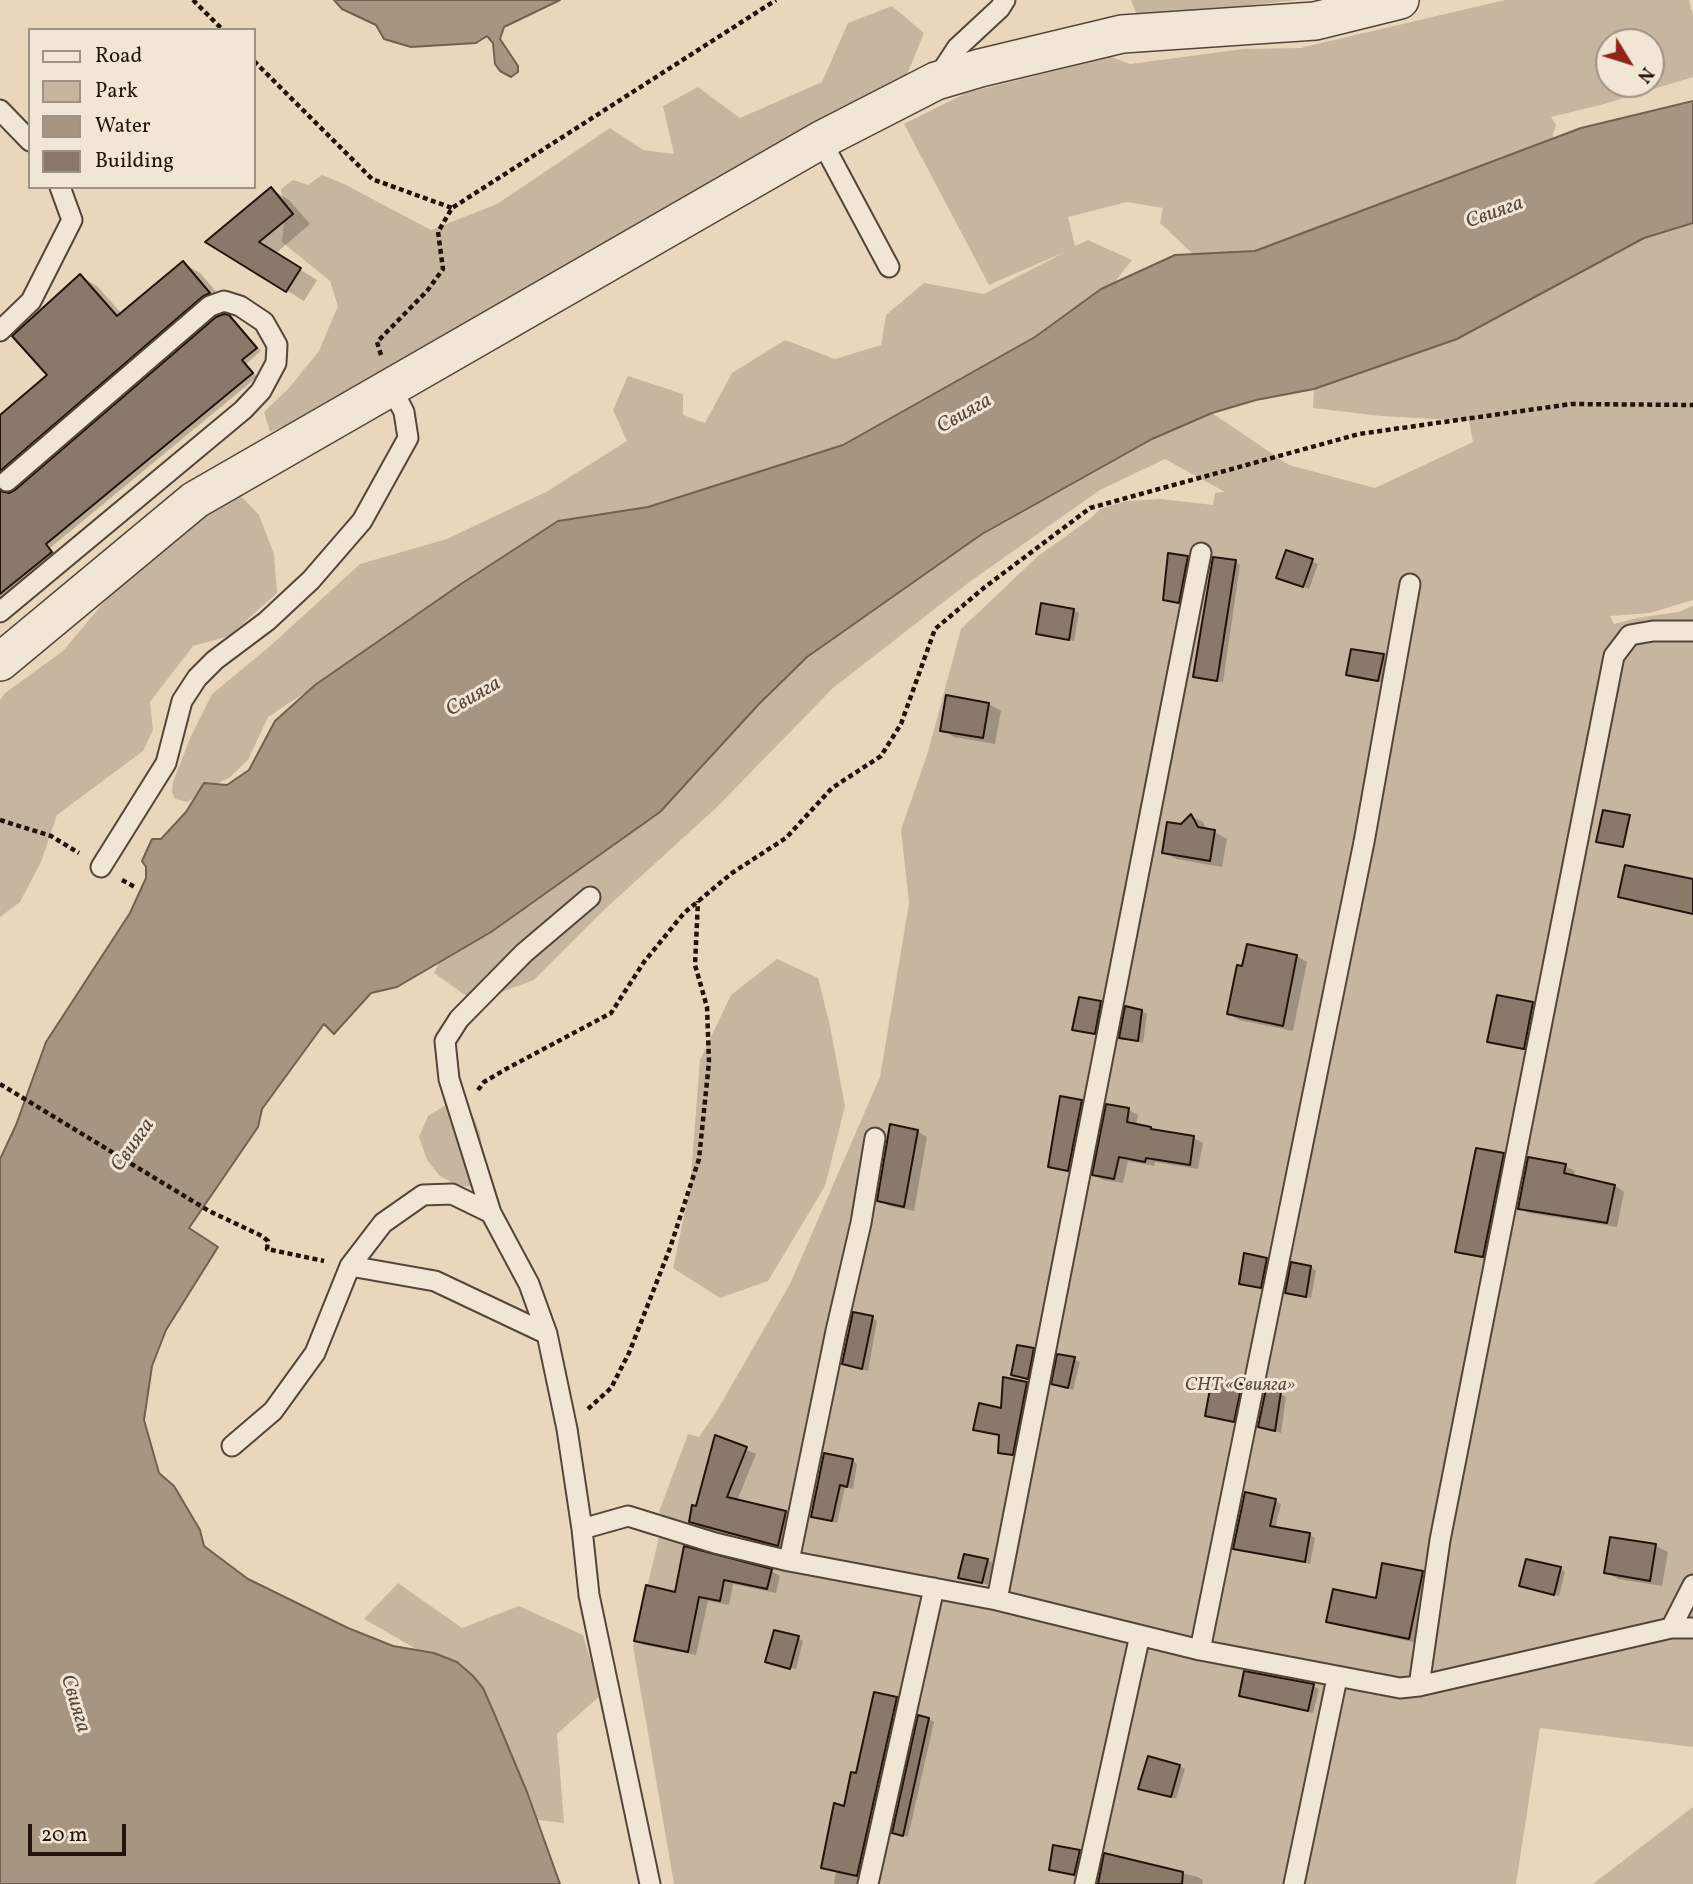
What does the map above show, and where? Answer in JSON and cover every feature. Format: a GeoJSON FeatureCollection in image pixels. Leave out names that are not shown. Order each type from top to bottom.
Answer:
{"type":"FeatureCollection","features":[{"type":"Feature","properties":{"kind":"street"},"geometry":{"type":"LineString","coordinates":[[0,662],[195,500],[821,140],[936,81],[1122,34],[1315,21],[1400,0]]}},
{"type":"Feature","properties":{"kind":"lane"},"geometry":{"type":"LineString","coordinates":[[936,81],[957,48],[1000,8],[1005,0]]}},
{"type":"Feature","properties":{"kind":"lane"},"geometry":{"type":"LineString","coordinates":[[0,110],[28,139]]}},
{"type":"Feature","properties":{"kind":"lane"},"geometry":{"type":"LineString","coordinates":[[821,140],[889,267]]}},
{"type":"Feature","properties":{"kind":"lane"},"geometry":{"type":"LineString","coordinates":[[0,331],[32,301],[72,220],[61,189]]}},
{"type":"Feature","properties":{"kind":"lane"},"geometry":{"type":"LineString","coordinates":[[0,612],[243,411],[261,391],[276,363],[277,345],[264,322],[240,306],[224,300],[210,306],[7,481]]}},
{"type":"Feature","properties":{"kind":"lane"},"geometry":{"type":"LineString","coordinates":[[102,867],[166,763],[182,701],[197,678],[215,660],[267,621],[311,580],[362,522],[408,438],[404,412],[391,387]]}},
{"type":"Feature","properties":{"kind":"lane"},"geometry":{"type":"LineString","coordinates":[[997,1600],[1201,553]]}},
{"type":"Feature","properties":{"kind":"lane"},"geometry":{"type":"LineString","coordinates":[[1200,1650],[1364,842],[1410,584]]}},
{"type":"Feature","properties":{"kind":"lane"},"geometry":{"type":"LineString","coordinates":[[1419,1686],[1440,1540],[1614,656],[1630,635],[1653,631],[1693,631]]}},
{"type":"Feature","properties":{"kind":"lane"},"geometry":{"type":"LineString","coordinates":[[590,897],[524,953],[459,1019],[445,1041],[449,1079],[491,1213],[529,1284],[547,1334],[567,1429],[589,1595],[650,1884]]}},
{"type":"Feature","properties":{"kind":"lane"},"geometry":{"type":"LineString","coordinates":[[789,1561],[861,1223],[875,1138]]}},
{"type":"Feature","properties":{"kind":"lane"},"geometry":{"type":"LineString","coordinates":[[232,1446],[273,1411],[315,1353],[350,1266],[383,1223],[423,1195],[452,1194],[491,1213]]}},
{"type":"Feature","properties":{"kind":"lane"},"geometry":{"type":"LineString","coordinates":[[350,1266],[435,1282],[547,1334]]}},
{"type":"Feature","properties":{"kind":"lane"},"geometry":{"type":"LineString","coordinates":[[582,1529],[628,1516],[715,1543],[789,1561],[997,1600],[1200,1650],[1400,1688],[1419,1686],[1671,1628],[1693,1628]]}},
{"type":"Feature","properties":{"kind":"lane"},"geometry":{"type":"LineString","coordinates":[[1671,1628],[1693,1585]]}},
{"type":"Feature","properties":{"kind":"lane"},"geometry":{"type":"LineString","coordinates":[[868,1884],[934,1588]]}},
{"type":"Feature","properties":{"kind":"lane"},"geometry":{"type":"LineString","coordinates":[[1085,1884],[1139,1635]]}},
{"type":"Feature","properties":{"kind":"lane"},"geometry":{"type":"LineString","coordinates":[[1294,1884],[1337,1678]]}},
{"type":"Feature","properties":{"kind":"path"},"geometry":{"type":"LineString","coordinates":[[193,0],[221,28]]}},
{"type":"Feature","properties":{"kind":"path"},"geometry":{"type":"LineString","coordinates":[[391,387],[377,342],[427,291],[443,269],[438,232],[452,208],[776,0]]}},
{"type":"Feature","properties":{"kind":"path"},"geometry":{"type":"LineString","coordinates":[[256,63],[372,179],[452,208]]}},
{"type":"Feature","properties":{"kind":"path"},"geometry":{"type":"LineString","coordinates":[[460,1113],[484,1082],[611,1013],[643,962],[684,913],[732,873],[786,838],[832,788],[880,756],[901,724],[935,629],[985,587],[1090,508],[1359,434],[1571,404],[1693,405]]}},
{"type":"Feature","properties":{"kind":"path"},"geometry":{"type":"LineString","coordinates":[[0,820],[51,836],[102,867]]}},
{"type":"Feature","properties":{"kind":"path"},"geometry":{"type":"LineString","coordinates":[[567,1429],[611,1388],[629,1353],[670,1248],[699,1160],[709,1062],[706,1007],[695,965],[698,901]]}},
{"type":"Feature","properties":{"kind":"path"},"geometry":{"type":"LineString","coordinates":[[0,1084],[209,1211],[262,1236],[268,1241],[267,1250],[350,1266]]}},
{"type":"Feature","properties":{"kind":"green space"},"geometry":{"type":"Polygon","coordinates":[[[1131,0],[1297,0],[1138,18],[1131,0]]]}},
{"type":"Feature","properties":{"kind":"green space"},"geometry":{"type":"Polygon","coordinates":[[[1505,0],[1689,0],[1693,16],[1693,77],[1665,85],[1665,28],[1595,28],[1595,98],[1624,98],[1551,117],[1556,125],[1539,183],[1214,274],[1160,223],[1163,208],[1127,202],[1068,217],[1075,246],[1088,240],[1132,260],[1070,338],[885,438],[402,629],[268,717],[248,760],[229,778],[207,788],[188,802],[175,799],[172,792],[173,782],[191,736],[212,694],[269,647],[360,564],[447,539],[546,492],[627,441],[613,410],[628,376],[683,394],[683,415],[705,423],[732,373],[785,340],[835,359],[881,345],[886,315],[924,283],[984,294],[1067,251],[989,285],[904,124],[966,93],[1111,57],[1130,64],[1243,49],[1300,48],[1505,0]]]}},
{"type":"Feature","properties":{"kind":"green space"},"geometry":{"type":"Polygon","coordinates":[[[892,6],[924,33],[900,92],[310,415],[270,432],[264,412],[289,388],[319,351],[338,306],[330,281],[282,242],[285,212],[281,189],[293,180],[308,185],[322,175],[431,230],[497,204],[610,128],[643,150],[674,154],[663,106],[698,87],[740,118],[822,82],[848,23],[892,6]]]}},
{"type":"Feature","properties":{"kind":"green space","name":"СНТ «Свияга»"},"geometry":{"type":"Polygon","coordinates":[[[1693,223],[1693,600],[1650,613],[1610,616],[1614,624],[1678,612],[1693,606],[1693,1747],[1540,1728],[1516,1884],[674,1884],[633,1646],[664,1516],[659,1512],[688,1434],[699,1437],[790,1284],[880,1077],[909,903],[901,830],[928,752],[961,629],[1038,556],[1100,509],[1127,501],[1161,499],[1213,505],[1215,493],[1225,492],[1165,459],[1100,490],[968,583],[833,688],[717,807],[604,910],[534,980],[475,1002],[434,973],[440,961],[491,932],[575,871],[694,777],[758,705],[807,657],[982,534],[1152,439],[1212,413],[1289,465],[1375,488],[1473,442],[1469,421],[1381,416],[1313,408],[1314,389],[1457,339],[1644,238],[1693,223]]]}},
{"type":"Feature","properties":{"kind":"green space"},"geometry":{"type":"Polygon","coordinates":[[[240,495],[259,515],[274,554],[277,593],[229,636],[193,646],[150,702],[153,730],[143,751],[57,815],[41,862],[20,902],[0,917],[0,700],[5,693],[63,651],[136,564],[199,511],[240,495]]]}},
{"type":"Feature","properties":{"kind":"green space"},"geometry":{"type":"Polygon","coordinates":[[[777,959],[818,978],[845,1106],[825,1186],[768,1281],[720,1298],[673,1268],[690,1188],[700,1060],[731,995],[777,959]]]}},
{"type":"Feature","properties":{"kind":"green space"},"geometry":{"type":"Polygon","coordinates":[[[449,1103],[474,1118],[480,1133],[484,1168],[471,1187],[457,1185],[440,1176],[427,1160],[419,1137],[428,1116],[449,1103]]]}},
{"type":"Feature","properties":{"kind":"green space"},"geometry":{"type":"Polygon","coordinates":[[[398,1583],[462,1628],[519,1606],[583,1635],[601,1695],[557,1734],[564,1823],[538,1820],[494,1766],[432,1658],[364,1619],[398,1583]]]}},
{"type":"Feature","properties":{"kind":"green space"},"geometry":{"type":"Polygon","coordinates":[[[1693,1807],[1693,1884],[1593,1884],[1602,1877],[1693,1807]]]}},
{"type":"Feature","properties":{"kind":"water"},"geometry":{"type":"Polygon","coordinates":[[[334,0],[560,0],[504,27],[500,39],[518,66],[518,72],[511,77],[500,71],[495,64],[493,43],[487,36],[476,43],[411,47],[384,39],[376,25],[342,9],[334,0]]]}},
{"type":"Feature","properties":{"kind":"water","name":"Свияга"},"geometry":{"type":"Polygon","coordinates":[[[1693,101],[1693,223],[1644,238],[1457,339],[1314,389],[1256,400],[1212,413],[1152,439],[982,534],[807,657],[758,705],[660,812],[491,932],[397,987],[371,993],[334,1034],[324,1024],[262,1109],[258,1127],[189,1228],[218,1247],[166,1330],[152,1366],[144,1420],[159,1473],[174,1486],[200,1530],[204,1546],[248,1579],[348,1628],[393,1646],[434,1653],[457,1662],[473,1676],[483,1688],[494,1713],[527,1792],[560,1884],[0,1884],[0,1159],[16,1125],[46,1042],[130,913],[146,878],[146,867],[142,861],[152,839],[161,839],[186,812],[204,783],[227,785],[249,770],[275,721],[315,685],[558,521],[648,507],[843,445],[1035,337],[1101,289],[1175,255],[1255,251],[1581,128],[1693,101]]]}},
{"type":"Feature","properties":{"kind":"building"},"geometry":{"type":"Polygon","coordinates":[[[271,187],[293,214],[259,242],[301,268],[286,292],[205,242],[271,187]]]}},
{"type":"Feature","properties":{"kind":"building"},"geometry":{"type":"Polygon","coordinates":[[[183,261],[210,293],[202,297],[0,471],[0,415],[47,375],[12,336],[80,274],[117,316],[183,261]]]}},
{"type":"Feature","properties":{"kind":"building"},"geometry":{"type":"Polygon","coordinates":[[[229,315],[257,348],[242,360],[253,373],[46,544],[52,552],[0,594],[0,491],[9,493],[15,490],[216,317],[229,315]]]}},
{"type":"Feature","properties":{"kind":"building"},"geometry":{"type":"Polygon","coordinates":[[[1286,550],[1313,559],[1303,587],[1276,578],[1286,550]]]}},
{"type":"Feature","properties":{"kind":"building"},"geometry":{"type":"Polygon","coordinates":[[[1168,553],[1188,556],[1179,603],[1163,600],[1168,553]]]}},
{"type":"Feature","properties":{"kind":"building"},"geometry":{"type":"Polygon","coordinates":[[[1213,557],[1236,560],[1217,681],[1193,677],[1213,557]]]}},
{"type":"Feature","properties":{"kind":"building"},"geometry":{"type":"Polygon","coordinates":[[[1041,603],[1074,609],[1069,640],[1036,634],[1041,603]]]}},
{"type":"Feature","properties":{"kind":"building"},"geometry":{"type":"Polygon","coordinates":[[[1351,649],[1384,654],[1378,681],[1346,675],[1351,649]]]}},
{"type":"Feature","properties":{"kind":"building"},"geometry":{"type":"Polygon","coordinates":[[[946,695],[989,703],[983,738],[940,731],[946,695]]]}},
{"type":"Feature","properties":{"kind":"building"},"geometry":{"type":"Polygon","coordinates":[[[1603,810],[1630,815],[1623,847],[1596,842],[1603,810]]]}},
{"type":"Feature","properties":{"kind":"building"},"geometry":{"type":"Polygon","coordinates":[[[1191,814],[1198,827],[1215,830],[1210,861],[1162,853],[1167,822],[1181,824],[1191,814]]]}},
{"type":"Feature","properties":{"kind":"building"},"geometry":{"type":"Polygon","coordinates":[[[1625,865],[1693,879],[1693,914],[1618,897],[1625,865]]]}},
{"type":"Feature","properties":{"kind":"building"},"geometry":{"type":"Polygon","coordinates":[[[1247,944],[1297,955],[1283,1026],[1227,1014],[1237,965],[1242,966],[1247,944]]]}},
{"type":"Feature","properties":{"kind":"building"},"geometry":{"type":"Polygon","coordinates":[[[1497,995],[1533,1002],[1524,1049],[1487,1042],[1497,995]]]}},
{"type":"Feature","properties":{"kind":"building"},"geometry":{"type":"Polygon","coordinates":[[[1079,997],[1101,1001],[1095,1034],[1072,1030],[1079,997]]]}},
{"type":"Feature","properties":{"kind":"building"},"geometry":{"type":"Polygon","coordinates":[[[1125,1006],[1142,1010],[1138,1041],[1119,1038],[1125,1006]]]}},
{"type":"Feature","properties":{"kind":"building"},"geometry":{"type":"Polygon","coordinates":[[[1060,1096],[1082,1100],[1068,1171],[1048,1167],[1060,1096]]]}},
{"type":"Feature","properties":{"kind":"building"},"geometry":{"type":"Polygon","coordinates":[[[1106,1104],[1129,1108],[1127,1122],[1194,1136],[1190,1165],[1119,1157],[1114,1179],[1092,1175],[1106,1104]]]}},
{"type":"Feature","properties":{"kind":"building"},"geometry":{"type":"Polygon","coordinates":[[[890,1124],[918,1130],[904,1207],[877,1201],[890,1124]]]}},
{"type":"Feature","properties":{"kind":"building"},"geometry":{"type":"Polygon","coordinates":[[[1476,1148],[1504,1153],[1483,1257],[1455,1252],[1476,1148]]]}},
{"type":"Feature","properties":{"kind":"building"},"geometry":{"type":"Polygon","coordinates":[[[1528,1157],[1566,1164],[1564,1173],[1615,1185],[1607,1223],[1518,1209],[1528,1157]]]}},
{"type":"Feature","properties":{"kind":"building"},"geometry":{"type":"Polygon","coordinates":[[[1244,1253],[1267,1258],[1261,1288],[1239,1284],[1244,1253]]]}},
{"type":"Feature","properties":{"kind":"building"},"geometry":{"type":"Polygon","coordinates":[[[1291,1262],[1311,1266],[1306,1297],[1285,1293],[1291,1262]]]}},
{"type":"Feature","properties":{"kind":"building"},"geometry":{"type":"Polygon","coordinates":[[[853,1312],[873,1316],[862,1369],[842,1364],[853,1312]]]}},
{"type":"Feature","properties":{"kind":"building"},"geometry":{"type":"Polygon","coordinates":[[[1017,1345],[1034,1348],[1028,1379],[1011,1375],[1017,1345]]]}},
{"type":"Feature","properties":{"kind":"building"},"geometry":{"type":"Polygon","coordinates":[[[1057,1354],[1075,1357],[1068,1388],[1051,1384],[1057,1354]]]}},
{"type":"Feature","properties":{"kind":"building"},"geometry":{"type":"Polygon","coordinates":[[[1003,1377],[1027,1382],[1013,1455],[998,1453],[999,1435],[973,1430],[979,1403],[1001,1408],[1003,1377]]]}},
{"type":"Feature","properties":{"kind":"building"},"geometry":{"type":"Polygon","coordinates":[[[1212,1378],[1242,1384],[1234,1422],[1205,1416],[1212,1378]]]}},
{"type":"Feature","properties":{"kind":"building"},"geometry":{"type":"Polygon","coordinates":[[[1266,1389],[1281,1392],[1275,1431],[1258,1427],[1266,1389]]]}},
{"type":"Feature","properties":{"kind":"building"},"geometry":{"type":"Polygon","coordinates":[[[715,1435],[747,1447],[727,1497],[786,1511],[778,1546],[689,1522],[692,1505],[696,1506],[715,1435]]]}},
{"type":"Feature","properties":{"kind":"building"},"geometry":{"type":"Polygon","coordinates":[[[824,1453],[853,1459],[847,1487],[840,1485],[832,1521],[811,1517],[824,1453]]]}},
{"type":"Feature","properties":{"kind":"building"},"geometry":{"type":"Polygon","coordinates":[[[1245,1492],[1276,1499],[1270,1526],[1310,1533],[1305,1562],[1233,1549],[1245,1492]]]}},
{"type":"Feature","properties":{"kind":"building"},"geometry":{"type":"Polygon","coordinates":[[[1610,1537],[1656,1544],[1650,1581],[1604,1573],[1610,1537]]]}},
{"type":"Feature","properties":{"kind":"building"},"geometry":{"type":"Polygon","coordinates":[[[684,1546],[772,1569],[767,1589],[724,1580],[720,1601],[699,1597],[688,1652],[634,1641],[646,1585],[675,1592],[684,1546]]]}},
{"type":"Feature","properties":{"kind":"building"},"geometry":{"type":"Polygon","coordinates":[[[964,1554],[988,1559],[982,1583],[958,1578],[964,1554]]]}},
{"type":"Feature","properties":{"kind":"building"},"geometry":{"type":"Polygon","coordinates":[[[1526,1559],[1561,1567],[1554,1595],[1519,1586],[1526,1559]]]}},
{"type":"Feature","properties":{"kind":"building"},"geometry":{"type":"Polygon","coordinates":[[[1382,1563],[1423,1571],[1409,1639],[1326,1622],[1333,1589],[1376,1598],[1382,1563]]]}},
{"type":"Feature","properties":{"kind":"building"},"geometry":{"type":"Polygon","coordinates":[[[774,1630],[799,1636],[790,1669],[765,1662],[774,1630]]]}},
{"type":"Feature","properties":{"kind":"building"},"geometry":{"type":"Polygon","coordinates":[[[1244,1671],[1314,1684],[1308,1711],[1239,1696],[1244,1671]]]}},
{"type":"Feature","properties":{"kind":"building"},"geometry":{"type":"Polygon","coordinates":[[[874,1692],[897,1697],[857,1876],[821,1868],[834,1803],[844,1806],[851,1772],[856,1773],[874,1692]]]}},
{"type":"Feature","properties":{"kind":"building"},"geometry":{"type":"Polygon","coordinates":[[[918,1715],[929,1718],[903,1836],[892,1833],[918,1715]]]}},
{"type":"Feature","properties":{"kind":"building"},"geometry":{"type":"Polygon","coordinates":[[[1148,1756],[1180,1765],[1171,1797],[1138,1789],[1148,1756]]]}},
{"type":"Feature","properties":{"kind":"building"},"geometry":{"type":"Polygon","coordinates":[[[1053,1845],[1080,1850],[1074,1875],[1049,1870],[1053,1845]]]}},
{"type":"Feature","properties":{"kind":"building"},"geometry":{"type":"Polygon","coordinates":[[[1104,1853],[1183,1872],[1182,1884],[1098,1884],[1104,1853]]]}}]}
